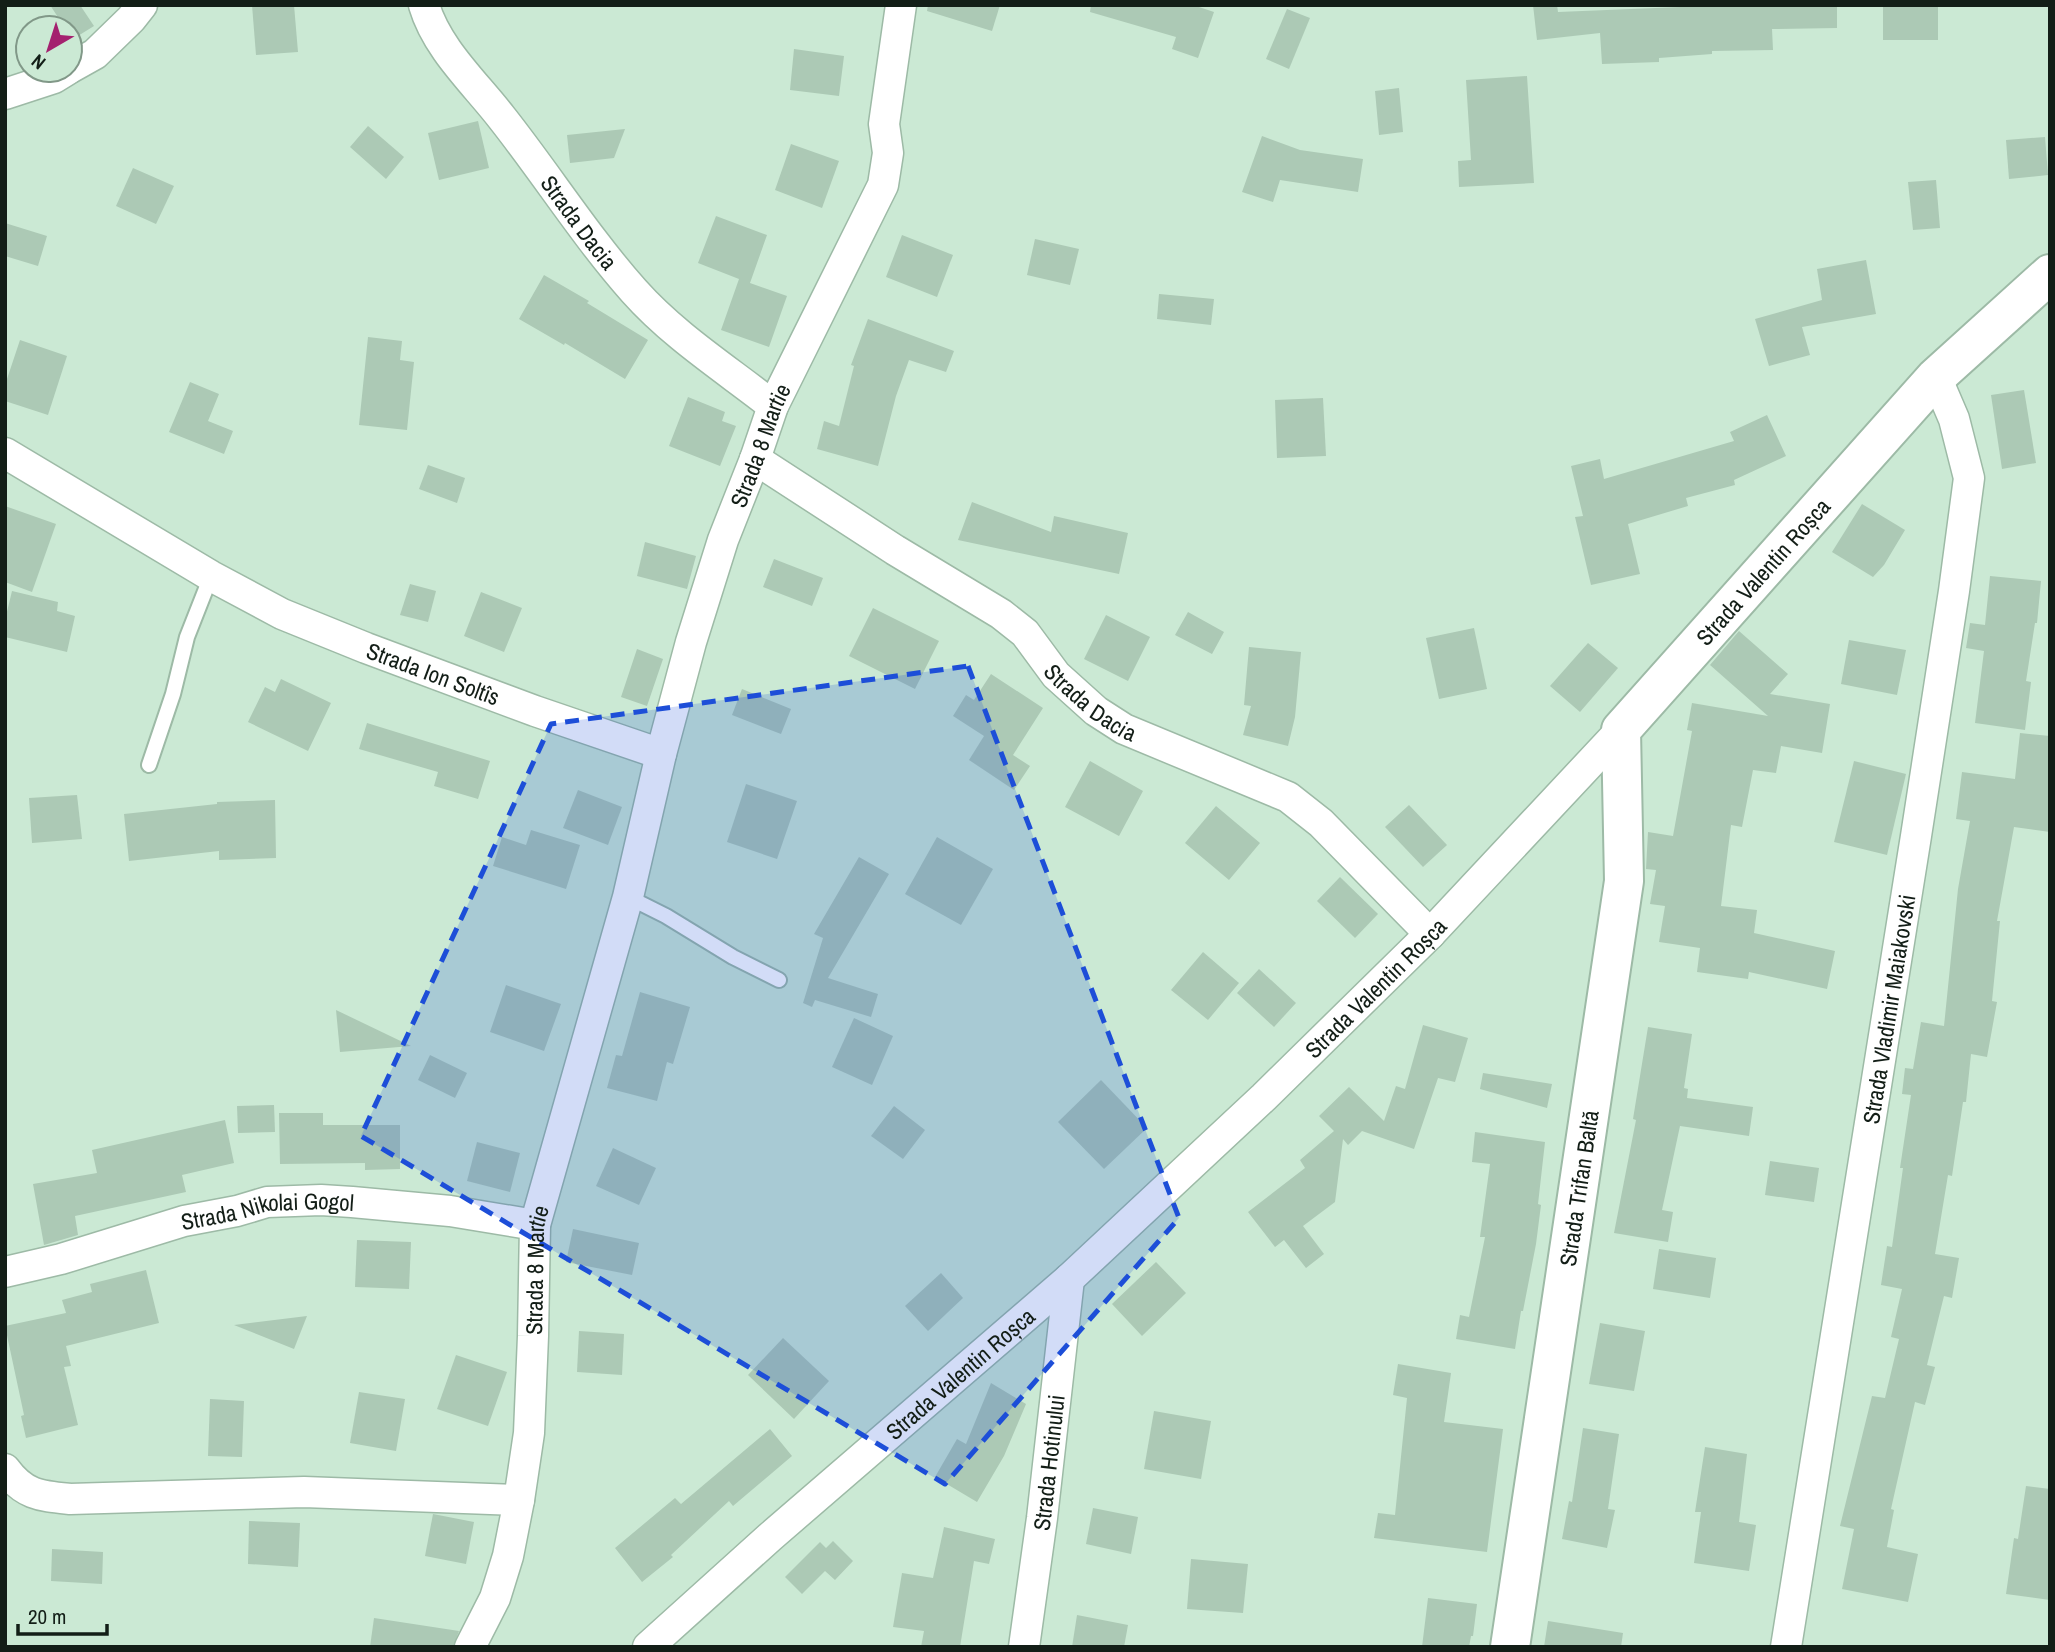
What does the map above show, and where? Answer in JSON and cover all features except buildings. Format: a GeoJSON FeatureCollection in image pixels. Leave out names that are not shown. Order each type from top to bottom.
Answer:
{"type":"FeatureCollection","features":[{"type":"Feature","properties":{"kind":"main road","name":"Strada Valentin Roșca"},"geometry":{"type":"LineString","coordinates":[[1621,730],[1936,377],[2050,274]]}},
{"type":"Feature","properties":{"kind":"main road","name":"Strada Trifan Baltă"},"geometry":{"type":"LineString","coordinates":[[1510,1647],[1624,881],[1621,730]]}},
{"type":"Feature","properties":{"kind":"street"},"geometry":{"type":"LineString","coordinates":[[84,60],[95,54],[142,5]]}},
{"type":"Feature","properties":{"kind":"street","name":"Strada Dacia"},"geometry":{"type":"LineString","coordinates":[[425,5],[440,41],[503,119],[577,221],[635,292],[674,331],[773,406]]}},
{"type":"Feature","properties":{"kind":"street","name":"Strada 8 Martie"},"geometry":{"type":"LineString","coordinates":[[470,1647],[495,1598],[509,1556],[519,1500],[529,1433],[534,1225],[628,897],[661,754],[691,642],[719,553],[773,406],[883,185],[888,153],[884,124],[901,5]]}},
{"type":"Feature","properties":{"kind":"street"},"geometry":{"type":"LineString","coordinates":[[5,94],[36,84]]}},
{"type":"Feature","properties":{"kind":"street","name":"Strada Vladimir Maiakovski"},"geometry":{"type":"LineString","coordinates":[[1786,1647],[1916,836],[1969,478],[1954,419],[1936,377]]}},
{"type":"Feature","properties":{"kind":"street","name":"Strada Ion Soltîs"},"geometry":{"type":"LineString","coordinates":[[5,453],[211,576],[282,614],[535,711],[661,754]]}},
{"type":"Feature","properties":{"kind":"street","name":"Strada Dacia"},"geometry":{"type":"LineString","coordinates":[[755,459],[895,550],[1001,614],[1025,633],[1056,675],[1096,711],[1124,729],[1287,797],[1321,823],[1430,934]]}},
{"type":"Feature","properties":{"kind":"street","name":"Strada Valentin Roșca"},"geometry":{"type":"LineString","coordinates":[[648,1647],[770,1537],[1069,1279],[1264,1097],[1430,934],[1621,730]]}},
{"type":"Feature","properties":{"kind":"street","name":"Strada Nikolai Gogol"},"geometry":{"type":"LineString","coordinates":[[5,1272],[61,1259],[184,1221],[267,1202],[352,1202],[450,1211],[534,1225]]}},
{"type":"Feature","properties":{"kind":"street","name":"Strada Hotinului"},"geometry":{"type":"LineString","coordinates":[[1024,1647],[1042,1518],[1069,1279]]}},
{"type":"Feature","properties":{"kind":"street"},"geometry":{"type":"LineString","coordinates":[[5,1469],[15,1483],[40,1496],[70,1499],[304,1492],[519,1500]]}},
{"type":"Feature","properties":{"kind":"lane"},"geometry":{"type":"LineString","coordinates":[[149,765],[173,694],[187,637],[211,576]]}},
{"type":"Feature","properties":{"kind":"lane"},"geometry":{"type":"LineString","coordinates":[[628,897],[779,980]]}},
{"type":"Feature","properties":{"kind":"highlighted area"},"geometry":{"type":"Polygon","coordinates":[[[968,666],[1179,1218],[945,1484],[361,1136],[551,724],[968,666]]]}}]}
